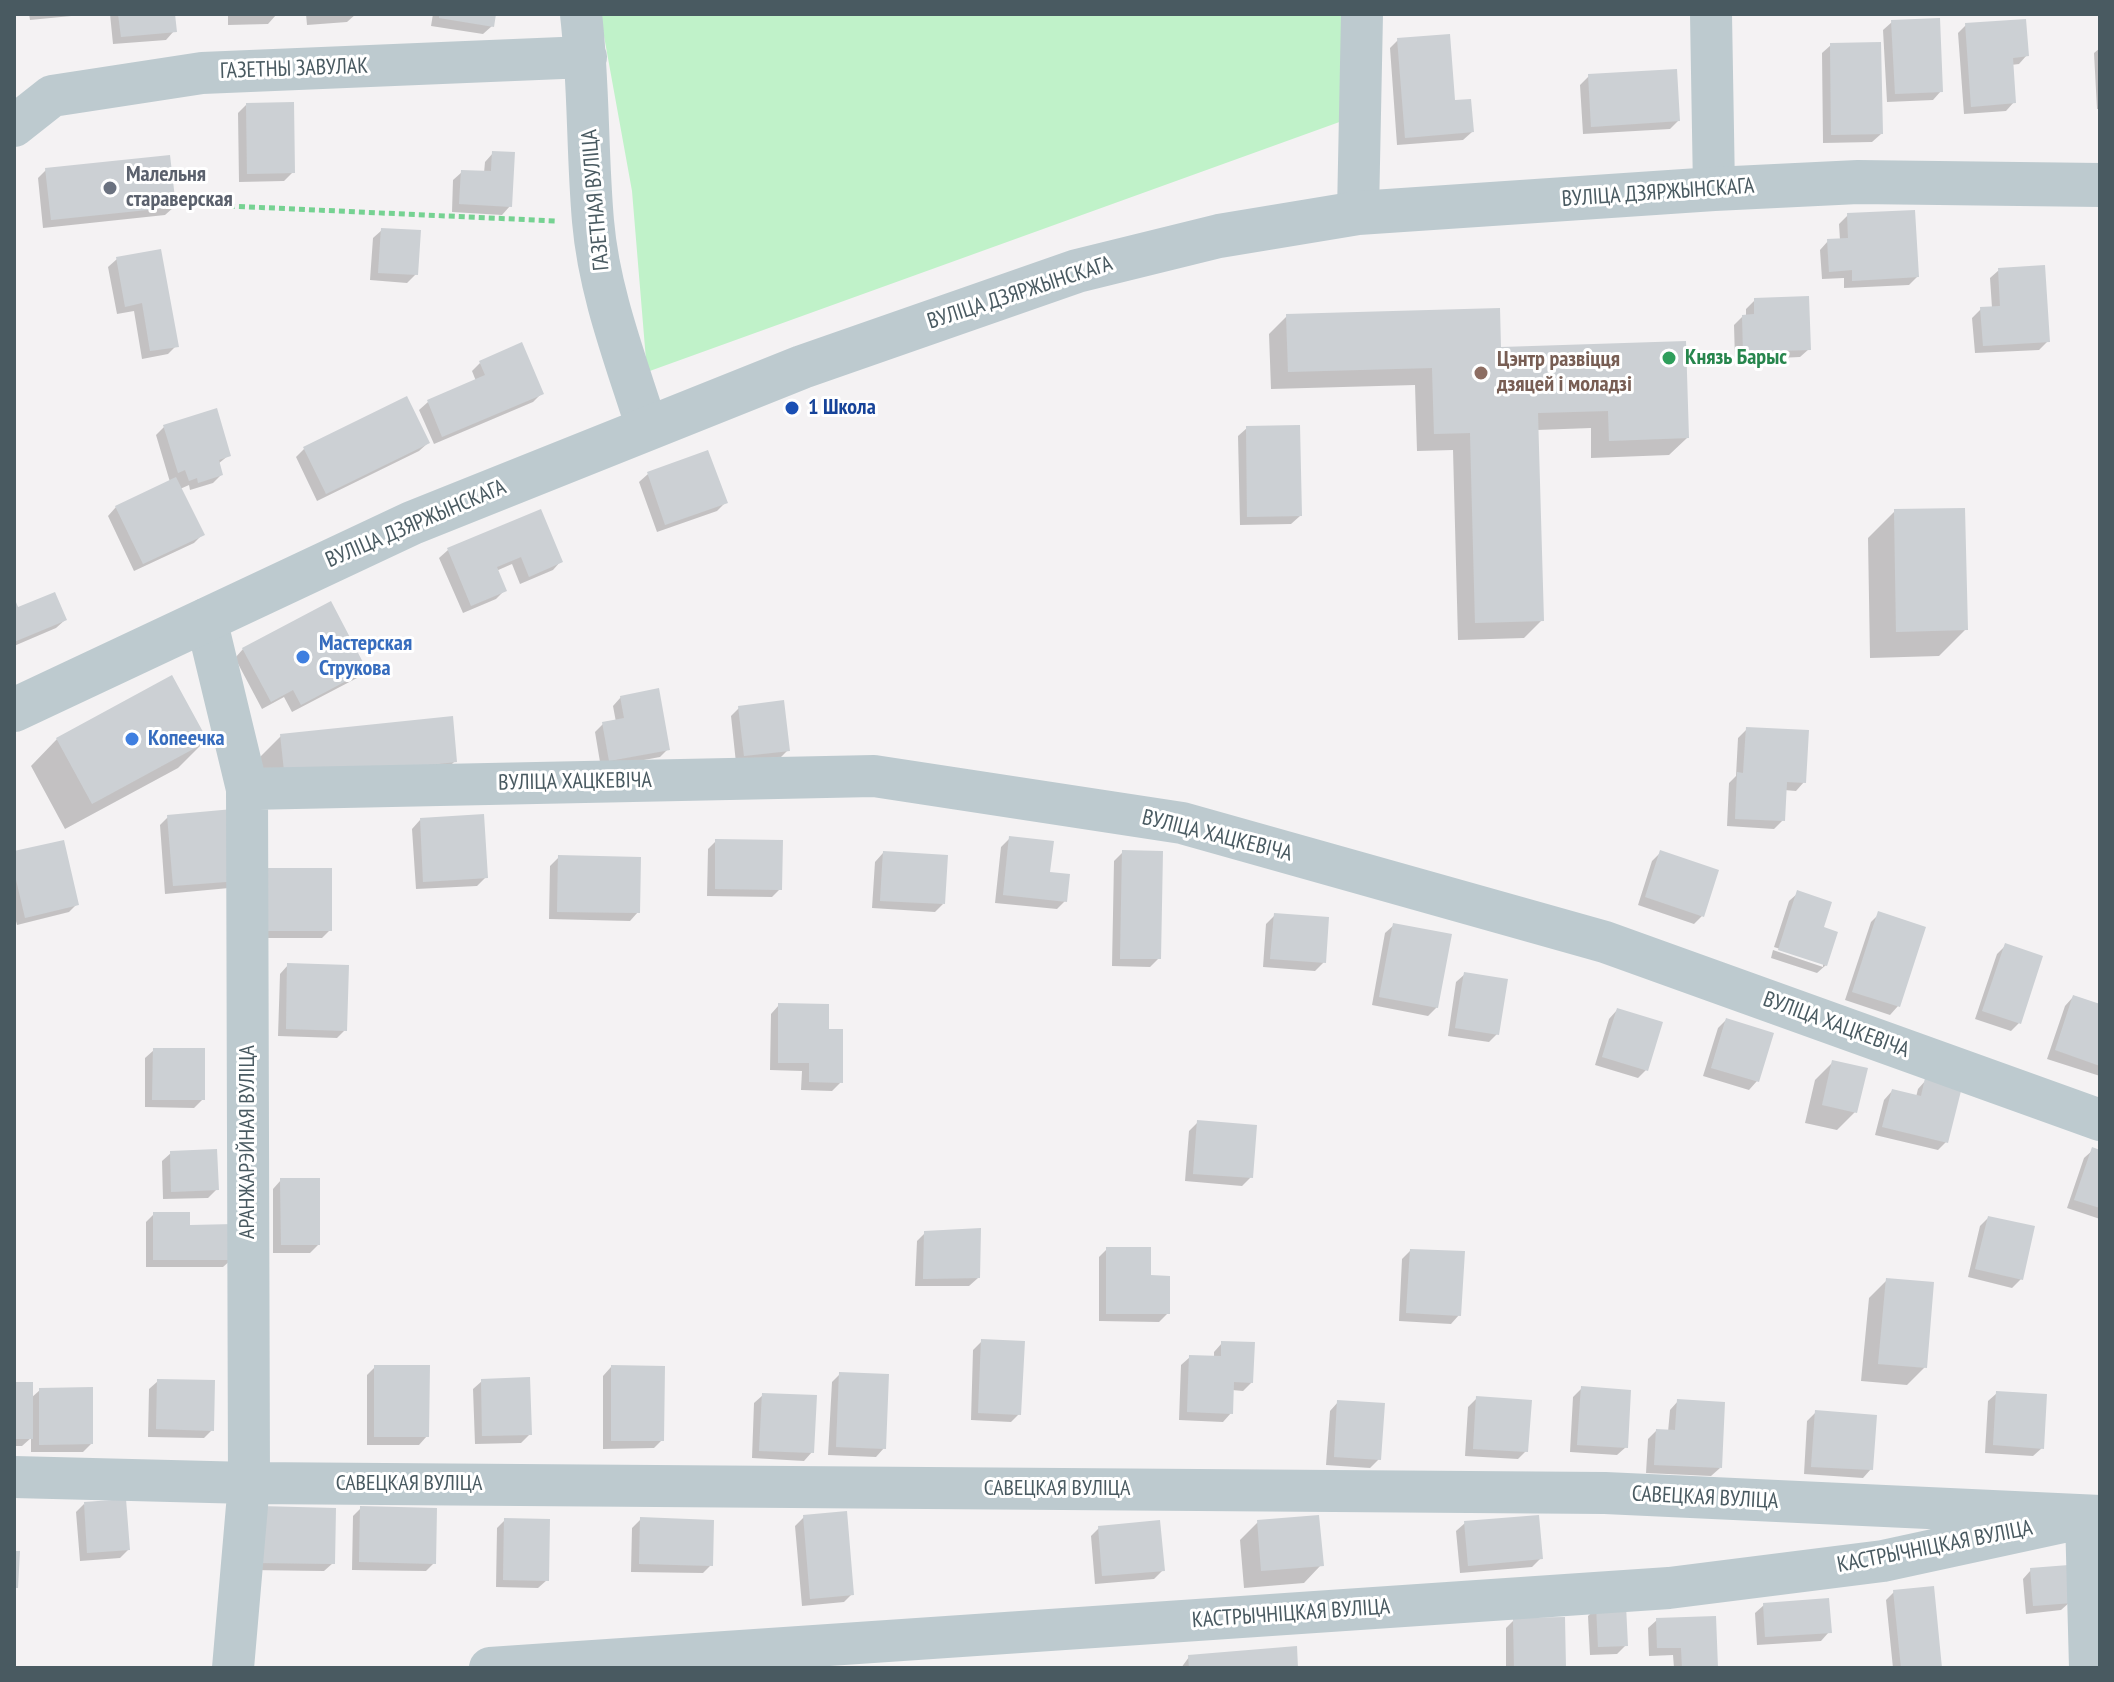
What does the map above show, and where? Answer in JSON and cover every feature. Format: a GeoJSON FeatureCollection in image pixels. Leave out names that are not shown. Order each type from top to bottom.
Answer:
{"type":"FeatureCollection","features":[{"type":"Feature","properties":{"kind":"street","name":"ГАЗЕТНАЯ ВУЛІЦА"},"geometry":{"type":"LineString","coordinates":[[581,14],[586,57],[593,223],[603,287],[647,428]]}},
{"type":"Feature","properties":{"kind":"street"},"geometry":{"type":"LineString","coordinates":[[1358,213],[1362,14]]}},
{"type":"Feature","properties":{"kind":"street"},"geometry":{"type":"LineString","coordinates":[[1711,14],[1714,189]]}},
{"type":"Feature","properties":{"kind":"street","name":"ГАЗЕТНЫ ЗАВУЛАК"},"geometry":{"type":"LineString","coordinates":[[14,126],[52,96],[202,73],[586,57]]}},
{"type":"Feature","properties":{"kind":"street","name":"ВУЛІЦА ДЗЯРЖЫНСКАГА"},"geometry":{"type":"LineString","coordinates":[[14,710],[412,523],[802,367],[1077,271],[1219,236],[1358,213],[1858,182],[2100,185]]}},
{"type":"Feature","properties":{"kind":"street","name":"АРАНЖАРЭЙНАЯ ВУЛІЦА"},"geometry":{"type":"LineString","coordinates":[[206,619],[247,789],[249,1483],[233,1668]]}},
{"type":"Feature","properties":{"kind":"street","name":"ВУЛІЦА ХАЦКЕВІЧА"},"geometry":{"type":"LineString","coordinates":[[247,789],[874,776],[1182,823],[1605,942],[2100,1120]]}},
{"type":"Feature","properties":{"kind":"street","name":"САВЕЦКАЯ ВУЛІЦА"},"geometry":{"type":"LineString","coordinates":[[14,1477],[249,1483],[1605,1493],[2093,1516]]}},
{"type":"Feature","properties":{"kind":"street"},"geometry":{"type":"LineString","coordinates":[[2090,1668],[2093,1516]]}},
{"type":"Feature","properties":{"kind":"street","name":"КАСТРЫЧНІЦКАЯ ВУЛІЦА"},"geometry":{"type":"LineString","coordinates":[[490,1668],[1669,1588],[1883,1561],[2093,1516]]}},
{"type":"Feature","properties":{"kind":"path"},"geometry":{"type":"LineString","coordinates":[[229,206],[593,223]]}},
{"type":"Feature","properties":{"kind":"green space"},"geometry":{"type":"Polygon","coordinates":[[[600,14],[1346,14],[1345,120],[647,372],[632,191],[600,14]]]}},
{"type":"Feature","properties":{"kind":"building"},"geometry":{"type":"Polygon","coordinates":[[[118,14],[175,14],[177,32],[121,37],[118,14]]]}},
{"type":"Feature","properties":{"kind":"building"},"geometry":{"type":"Polygon","coordinates":[[[439,14],[496,14],[494,27],[439,18],[439,14]]]}},
{"type":"Feature","properties":{"kind":"building"},"geometry":{"type":"Polygon","coordinates":[[[1940,18],[1943,92],[1895,94],[1891,20],[1940,18]]]}},
{"type":"Feature","properties":{"kind":"building"},"geometry":{"type":"Polygon","coordinates":[[[2026,19],[2029,56],[2013,58],[2016,103],[1971,107],[1965,23],[2026,19]]]}},
{"type":"Feature","properties":{"kind":"building"},"geometry":{"type":"Polygon","coordinates":[[[1450,34],[1455,100],[1471,99],[1474,132],[1405,138],[1397,38],[1450,34]]]}},
{"type":"Feature","properties":{"kind":"building"},"geometry":{"type":"Polygon","coordinates":[[[1881,42],[1883,134],[1831,135],[1830,43],[1881,42]]]}},
{"type":"Feature","properties":{"kind":"building"},"geometry":{"type":"Polygon","coordinates":[[[1677,69],[1680,121],[1591,127],[1588,74],[1677,69]]]}},
{"type":"Feature","properties":{"kind":"building"},"geometry":{"type":"Polygon","coordinates":[[[294,102],[295,173],[247,174],[246,103],[294,102]]]}},
{"type":"Feature","properties":{"kind":"building"},"geometry":{"type":"Polygon","coordinates":[[[492,151],[515,152],[512,207],[459,204],[461,170],[491,171],[492,151]]]}},
{"type":"Feature","properties":{"kind":"building","name":"Малельня стараверская"},"geometry":{"type":"Polygon","coordinates":[[[170,155],[176,207],[51,220],[45,168],[170,155]]]}},
{"type":"Feature","properties":{"kind":"building"},"geometry":{"type":"Polygon","coordinates":[[[1915,210],[1919,277],[1852,281],[1852,270],[1829,272],[1827,239],[1848,238],[1847,213],[1915,210]]]}},
{"type":"Feature","properties":{"kind":"building"},"geometry":{"type":"Polygon","coordinates":[[[381,228],[421,230],[418,275],[378,273],[381,228]]]}},
{"type":"Feature","properties":{"kind":"building"},"geometry":{"type":"Polygon","coordinates":[[[161,249],[179,347],[150,351],[142,303],[125,307],[116,257],[161,249]]]}},
{"type":"Feature","properties":{"kind":"building"},"geometry":{"type":"Polygon","coordinates":[[[2045,265],[2050,342],[1983,346],[1980,307],[2000,306],[1998,268],[2045,265]]]}},
{"type":"Feature","properties":{"kind":"building"},"geometry":{"type":"Polygon","coordinates":[[[1809,296],[1811,350],[1743,352],[1742,315],[1754,314],[1754,298],[1809,296]]]}},
{"type":"Feature","properties":{"kind":"building"},"geometry":{"type":"Polygon","coordinates":[[[1500,308],[1501,347],[1686,341],[1689,438],[1609,441],[1608,411],[1538,413],[1544,621],[1475,623],[1470,433],[1434,434],[1432,368],[1288,372],[1286,314],[1500,308]]]}},
{"type":"Feature","properties":{"kind":"building"},"geometry":{"type":"Polygon","coordinates":[[[522,342],[544,394],[442,437],[427,400],[485,375],[479,361],[522,342]]]}},
{"type":"Feature","properties":{"kind":"building"},"geometry":{"type":"Polygon","coordinates":[[[407,396],[430,443],[326,494],[303,447],[407,396]]]}},
{"type":"Feature","properties":{"kind":"building"},"geometry":{"type":"Polygon","coordinates":[[[217,408],[231,456],[219,460],[223,475],[198,483],[197,478],[189,481],[185,470],[178,473],[163,425],[217,408]]]}},
{"type":"Feature","properties":{"kind":"building"},"geometry":{"type":"Polygon","coordinates":[[[1300,425],[1302,516],[1247,517],[1246,426],[1300,425]]]}},
{"type":"Feature","properties":{"kind":"building"},"geometry":{"type":"Polygon","coordinates":[[[708,450],[728,503],[665,525],[647,472],[708,450]]]}},
{"type":"Feature","properties":{"kind":"building"},"geometry":{"type":"Polygon","coordinates":[[[176,477],[205,535],[143,564],[115,506],[176,477]]]}},
{"type":"Feature","properties":{"kind":"building"},"geometry":{"type":"Polygon","coordinates":[[[1965,508],[1968,630],[1896,632],[1894,509],[1965,508]]]}},
{"type":"Feature","properties":{"kind":"building"},"geometry":{"type":"Polygon","coordinates":[[[541,509],[563,562],[529,577],[521,557],[497,567],[507,591],[471,606],[447,548],[541,509]]]}},
{"type":"Feature","properties":{"kind":"building"},"geometry":{"type":"Polygon","coordinates":[[[55,592],[67,620],[14,642],[14,597],[18,607],[55,592]]]}},
{"type":"Feature","properties":{"kind":"building"},"geometry":{"type":"Polygon","coordinates":[[[331,601],[367,670],[301,705],[293,690],[271,702],[242,648],[331,601]]]}},
{"type":"Feature","properties":{"kind":"building","name":"Копеечка"},"geometry":{"type":"Polygon","coordinates":[[[172,675],[208,741],[92,804],[56,738],[172,675]]]}},
{"type":"Feature","properties":{"kind":"building"},"geometry":{"type":"Polygon","coordinates":[[[659,688],[670,750],[609,761],[602,722],[624,718],[620,696],[659,688]]]}},
{"type":"Feature","properties":{"kind":"building"},"geometry":{"type":"Polygon","coordinates":[[[784,700],[790,751],[744,756],[738,706],[784,700]]]}},
{"type":"Feature","properties":{"kind":"building"},"geometry":{"type":"Polygon","coordinates":[[[453,716],[457,762],[285,780],[280,734],[453,716]]]}},
{"type":"Feature","properties":{"kind":"building"},"geometry":{"type":"Polygon","coordinates":[[[1746,727],[1809,730],[1806,783],[1787,782],[1785,821],[1735,819],[1737,772],[1743,773],[1746,727]]]}},
{"type":"Feature","properties":{"kind":"building"},"geometry":{"type":"Polygon","coordinates":[[[233,809],[239,881],[173,886],[167,815],[233,809]]]}},
{"type":"Feature","properties":{"kind":"building"},"geometry":{"type":"Polygon","coordinates":[[[484,814],[488,878],[423,882],[420,818],[484,814]]]}},
{"type":"Feature","properties":{"kind":"building"},"geometry":{"type":"Polygon","coordinates":[[[1009,836],[1054,841],[1050,872],[1070,874],[1067,902],[1003,895],[1009,836]]]}},
{"type":"Feature","properties":{"kind":"building"},"geometry":{"type":"Polygon","coordinates":[[[715,839],[783,840],[782,890],[715,889],[715,839]]]}},
{"type":"Feature","properties":{"kind":"building"},"geometry":{"type":"Polygon","coordinates":[[[64,840],[79,905],[25,918],[14,871],[14,851],[64,840]]]}},
{"type":"Feature","properties":{"kind":"building"},"geometry":{"type":"Polygon","coordinates":[[[1122,850],[1163,851],[1161,959],[1120,959],[1122,850]]]}},
{"type":"Feature","properties":{"kind":"building"},"geometry":{"type":"Polygon","coordinates":[[[1660,850],[1719,870],[1704,917],[1645,897],[1660,850]]]}},
{"type":"Feature","properties":{"kind":"building"},"geometry":{"type":"Polygon","coordinates":[[[883,851],[948,855],[945,904],[880,901],[883,851]]]}},
{"type":"Feature","properties":{"kind":"building"},"geometry":{"type":"Polygon","coordinates":[[[558,855],[641,857],[640,913],[557,912],[558,855]]]}},
{"type":"Feature","properties":{"kind":"building"},"geometry":{"type":"Polygon","coordinates":[[[268,868],[332,868],[332,931],[267,931],[268,868]]]}},
{"type":"Feature","properties":{"kind":"building"},"geometry":{"type":"Polygon","coordinates":[[[1797,890],[1832,902],[1824,927],[1838,932],[1827,966],[1778,950],[1797,890]]]}},
{"type":"Feature","properties":{"kind":"building"},"geometry":{"type":"Polygon","coordinates":[[[1878,911],[1926,927],[1900,1007],[1852,992],[1878,911]]]}},
{"type":"Feature","properties":{"kind":"building"},"geometry":{"type":"Polygon","coordinates":[[[1274,913],[1329,917],[1326,963],[1270,959],[1274,913]]]}},
{"type":"Feature","properties":{"kind":"building"},"geometry":{"type":"Polygon","coordinates":[[[1393,923],[1452,934],[1438,1008],[1379,997],[1393,923]]]}},
{"type":"Feature","properties":{"kind":"building"},"geometry":{"type":"Polygon","coordinates":[[[2005,943],[2043,956],[2021,1024],[1982,1011],[2005,943]]]}},
{"type":"Feature","properties":{"kind":"building"},"geometry":{"type":"Polygon","coordinates":[[[287,963],[349,965],[347,1031],[286,1029],[287,963]]]}},
{"type":"Feature","properties":{"kind":"building"},"geometry":{"type":"Polygon","coordinates":[[[1464,972],[1508,979],[1499,1035],[1455,1028],[1464,972]]]}},
{"type":"Feature","properties":{"kind":"building"},"geometry":{"type":"Polygon","coordinates":[[[2073,995],[2100,1004],[2100,1066],[2055,1050],[2073,995]]]}},
{"type":"Feature","properties":{"kind":"building"},"geometry":{"type":"Polygon","coordinates":[[[778,1003],[829,1004],[829,1029],[843,1029],[843,1083],[809,1082],[809,1063],[778,1063],[778,1003]]]}},
{"type":"Feature","properties":{"kind":"building"},"geometry":{"type":"Polygon","coordinates":[[[1617,1008],[1663,1022],[1648,1071],[1602,1057],[1617,1008]]]}},
{"type":"Feature","properties":{"kind":"building"},"geometry":{"type":"Polygon","coordinates":[[[1726,1018],[1774,1033],[1759,1082],[1711,1068],[1726,1018]]]}},
{"type":"Feature","properties":{"kind":"building"},"geometry":{"type":"Polygon","coordinates":[[[153,1048],[205,1048],[205,1100],[152,1100],[153,1048]]]}},
{"type":"Feature","properties":{"kind":"building"},"geometry":{"type":"Polygon","coordinates":[[[1832,1060],[1868,1068],[1857,1113],[1822,1105],[1832,1060]]]}},
{"type":"Feature","properties":{"kind":"building"},"geometry":{"type":"Polygon","coordinates":[[[1925,1078],[1962,1087],[1948,1143],[1882,1127],[1892,1089],[1921,1096],[1925,1078]]]}},
{"type":"Feature","properties":{"kind":"building"},"geometry":{"type":"Polygon","coordinates":[[[1197,1120],[1257,1125],[1253,1178],[1193,1174],[1197,1120]]]}},
{"type":"Feature","properties":{"kind":"building"},"geometry":{"type":"Polygon","coordinates":[[[2092,1147],[2100,1150],[2100,1208],[2074,1200],[2092,1147]]]}},
{"type":"Feature","properties":{"kind":"building"},"geometry":{"type":"Polygon","coordinates":[[[217,1149],[219,1190],[171,1192],[170,1151],[217,1149]]]}},
{"type":"Feature","properties":{"kind":"building"},"geometry":{"type":"Polygon","coordinates":[[[280,1178],[320,1178],[320,1245],[281,1245],[280,1178]]]}},
{"type":"Feature","properties":{"kind":"building"},"geometry":{"type":"Polygon","coordinates":[[[153,1212],[190,1212],[190,1225],[234,1224],[234,1260],[153,1260],[153,1212]]]}},
{"type":"Feature","properties":{"kind":"building"},"geometry":{"type":"Polygon","coordinates":[[[1988,1216],[2035,1226],[2023,1280],[1975,1269],[1988,1216]]]}},
{"type":"Feature","properties":{"kind":"building"},"geometry":{"type":"Polygon","coordinates":[[[981,1228],[980,1278],[923,1279],[924,1231],[981,1228]]]}},
{"type":"Feature","properties":{"kind":"building"},"geometry":{"type":"Polygon","coordinates":[[[1106,1247],[1151,1247],[1151,1275],[1170,1276],[1170,1314],[1106,1314],[1106,1247]]]}},
{"type":"Feature","properties":{"kind":"building"},"geometry":{"type":"Polygon","coordinates":[[[1410,1249],[1465,1251],[1461,1316],[1406,1313],[1410,1249]]]}},
{"type":"Feature","properties":{"kind":"building"},"geometry":{"type":"Polygon","coordinates":[[[1886,1278],[1934,1282],[1927,1368],[1878,1364],[1886,1278]]]}},
{"type":"Feature","properties":{"kind":"building"},"geometry":{"type":"Polygon","coordinates":[[[981,1339],[1025,1341],[1021,1415],[978,1413],[981,1339]]]}},
{"type":"Feature","properties":{"kind":"building"},"geometry":{"type":"Polygon","coordinates":[[[1221,1341],[1255,1342],[1253,1383],[1234,1382],[1233,1414],[1187,1412],[1189,1355],[1221,1356],[1221,1341]]]}},
{"type":"Feature","properties":{"kind":"building"},"geometry":{"type":"Polygon","coordinates":[[[374,1365],[430,1365],[429,1437],[374,1437],[374,1365]]]}},
{"type":"Feature","properties":{"kind":"building"},"geometry":{"type":"Polygon","coordinates":[[[611,1365],[665,1366],[664,1441],[611,1441],[611,1365]]]}},
{"type":"Feature","properties":{"kind":"building"},"geometry":{"type":"Polygon","coordinates":[[[839,1372],[889,1374],[886,1449],[836,1447],[839,1372]]]}},
{"type":"Feature","properties":{"kind":"building"},"geometry":{"type":"Polygon","coordinates":[[[530,1377],[532,1435],[482,1436],[481,1379],[530,1377]]]}},
{"type":"Feature","properties":{"kind":"building"},"geometry":{"type":"Polygon","coordinates":[[[157,1379],[215,1380],[214,1431],[156,1429],[157,1379]]]}},
{"type":"Feature","properties":{"kind":"building"},"geometry":{"type":"Polygon","coordinates":[[[14,1382],[33,1382],[33,1439],[14,1439],[14,1382]]]}},
{"type":"Feature","properties":{"kind":"building"},"geometry":{"type":"Polygon","coordinates":[[[1581,1386],[1631,1390],[1628,1448],[1577,1445],[1581,1386]]]}},
{"type":"Feature","properties":{"kind":"building"},"geometry":{"type":"Polygon","coordinates":[[[93,1387],[93,1444],[39,1445],[39,1388],[93,1387]]]}},
{"type":"Feature","properties":{"kind":"building"},"geometry":{"type":"Polygon","coordinates":[[[1996,1391],[2047,1394],[2044,1449],[1993,1445],[1996,1391]]]}},
{"type":"Feature","properties":{"kind":"building"},"geometry":{"type":"Polygon","coordinates":[[[762,1393],[817,1395],[814,1453],[759,1451],[762,1393]]]}},
{"type":"Feature","properties":{"kind":"building"},"geometry":{"type":"Polygon","coordinates":[[[1476,1396],[1532,1400],[1528,1452],[1473,1449],[1476,1396]]]}},
{"type":"Feature","properties":{"kind":"building"},"geometry":{"type":"Polygon","coordinates":[[[1677,1399],[1725,1402],[1722,1468],[1654,1465],[1656,1429],[1675,1430],[1677,1399]]]}},
{"type":"Feature","properties":{"kind":"building"},"geometry":{"type":"Polygon","coordinates":[[[1337,1400],[1385,1403],[1381,1460],[1334,1457],[1337,1400]]]}},
{"type":"Feature","properties":{"kind":"building"},"geometry":{"type":"Polygon","coordinates":[[[1815,1410],[1877,1415],[1873,1470],[1811,1467],[1815,1410]]]}},
{"type":"Feature","properties":{"kind":"building"},"geometry":{"type":"Polygon","coordinates":[[[126,1499],[130,1550],[87,1553],[84,1502],[126,1499]]]}},
{"type":"Feature","properties":{"kind":"building"},"geometry":{"type":"Polygon","coordinates":[[[259,1506],[336,1508],[335,1564],[258,1563],[259,1506]]]}},
{"type":"Feature","properties":{"kind":"building"},"geometry":{"type":"Polygon","coordinates":[[[360,1506],[437,1508],[436,1564],[359,1562],[360,1506]]]}},
{"type":"Feature","properties":{"kind":"building"},"geometry":{"type":"Polygon","coordinates":[[[847,1511],[854,1595],[810,1599],[803,1515],[847,1511]]]}},
{"type":"Feature","properties":{"kind":"building"},"geometry":{"type":"Polygon","coordinates":[[[1319,1515],[1324,1566],[1261,1571],[1257,1520],[1319,1515]]]}},
{"type":"Feature","properties":{"kind":"building"},"geometry":{"type":"Polygon","coordinates":[[[1539,1515],[1543,1559],[1468,1566],[1464,1521],[1539,1515]]]}},
{"type":"Feature","properties":{"kind":"building"},"geometry":{"type":"Polygon","coordinates":[[[640,1517],[714,1520],[713,1566],[639,1564],[640,1517]]]}},
{"type":"Feature","properties":{"kind":"building"},"geometry":{"type":"Polygon","coordinates":[[[504,1518],[550,1519],[549,1581],[503,1580],[504,1518]]]}},
{"type":"Feature","properties":{"kind":"building"},"geometry":{"type":"Polygon","coordinates":[[[1160,1520],[1165,1571],[1102,1576],[1098,1526],[1160,1520]]]}},
{"type":"Feature","properties":{"kind":"building"},"geometry":{"type":"Polygon","coordinates":[[[14,1551],[20,1551],[18,1588],[14,1588],[14,1551]]]}},
{"type":"Feature","properties":{"kind":"building"},"geometry":{"type":"Polygon","coordinates":[[[2069,1565],[2072,1603],[2033,1606],[2030,1568],[2069,1565]]]}},
{"type":"Feature","properties":{"kind":"building"},"geometry":{"type":"Polygon","coordinates":[[[1934,1586],[1942,1668],[1901,1668],[1893,1590],[1934,1586]]]}},
{"type":"Feature","properties":{"kind":"building"},"geometry":{"type":"Polygon","coordinates":[[[1829,1598],[1832,1633],[1765,1637],[1763,1603],[1829,1598]]]}},
{"type":"Feature","properties":{"kind":"building"},"geometry":{"type":"Polygon","coordinates":[[[1596,1605],[1626,1605],[1628,1646],[1598,1647],[1596,1605]]]}},
{"type":"Feature","properties":{"kind":"building"},"geometry":{"type":"Polygon","coordinates":[[[1716,1616],[1718,1668],[1682,1668],[1681,1648],[1657,1648],[1656,1618],[1716,1616]]]}},
{"type":"Feature","properties":{"kind":"building"},"geometry":{"type":"Polygon","coordinates":[[[1565,1617],[1566,1668],[1514,1668],[1513,1618],[1565,1617]]]}},
{"type":"Feature","properties":{"kind":"building"},"geometry":{"type":"Polygon","coordinates":[[[1297,1646],[1298,1668],[1189,1668],[1188,1655],[1297,1646]]]}},
{"type":"Feature","properties":{"kind":"place","name":"Малельня стараверская"},"geometry":{"type":"Point","coordinates":[110,188]}},
{"type":"Feature","properties":{"kind":"place","name":"Князь Барыс"},"geometry":{"type":"Point","coordinates":[1669,358]}},
{"type":"Feature","properties":{"kind":"place","name":"Цэнтр развіцця дзяцей і моладзі"},"geometry":{"type":"Point","coordinates":[1481,373]}},
{"type":"Feature","properties":{"kind":"place","name":"1 Школа"},"geometry":{"type":"Point","coordinates":[792,408]}},
{"type":"Feature","properties":{"kind":"place","name":"Мастерская Струкова"},"geometry":{"type":"Point","coordinates":[303,657]}},
{"type":"Feature","properties":{"kind":"place","name":"Копеечка"},"geometry":{"type":"Point","coordinates":[132,739]}}]}
